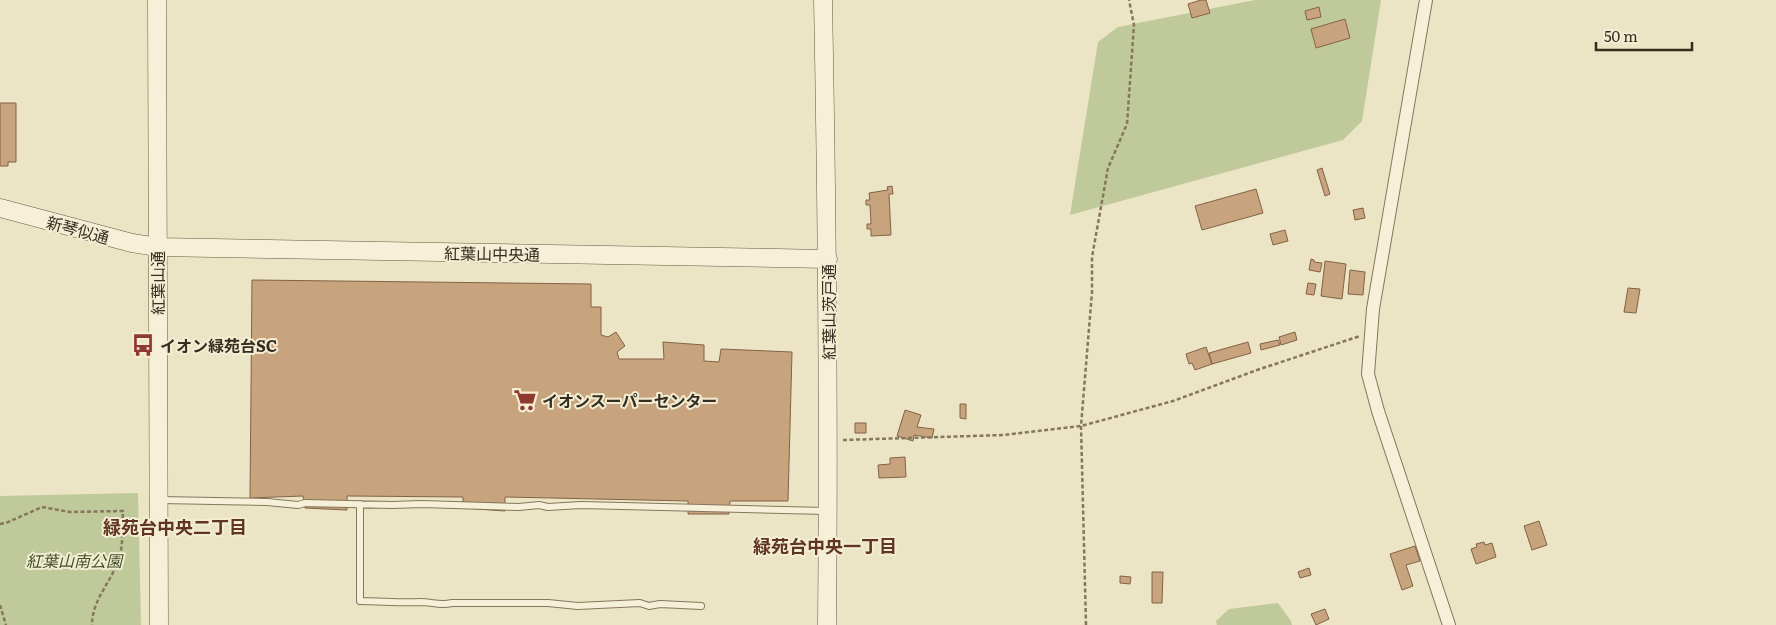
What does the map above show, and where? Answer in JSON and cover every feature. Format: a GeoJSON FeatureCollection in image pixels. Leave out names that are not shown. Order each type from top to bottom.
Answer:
{"type":"FeatureCollection","features":[{"type":"Feature","properties":{"kind":"street","name":"紅葉山通"},"geometry":{"type":"LineString","coordinates":[[157,0],[159,625]]}},
{"type":"Feature","properties":{"kind":"street","name":"紅葉山茨戸通"},"geometry":{"type":"LineString","coordinates":[[823,0],[828,259],[827,625]]}},
{"type":"Feature","properties":{"kind":"street"},"geometry":{"type":"LineString","coordinates":[[1426,0],[1373,309],[1368,374],[1378,412],[1449,625]]}},
{"type":"Feature","properties":{"kind":"street","name":"新琴似通"},"geometry":{"type":"LineString","coordinates":[[0,208],[157,248]]}},
{"type":"Feature","properties":{"kind":"street","name":"紅葉山中央通"},"geometry":{"type":"LineString","coordinates":[[157,248],[828,259]]}},
{"type":"Feature","properties":{"kind":"lane"},"geometry":{"type":"LineString","coordinates":[[158,500],[267,502],[298,505],[305,503],[519,507],[581,505],[828,511]]}},
{"type":"Feature","properties":{"kind":"lane"},"geometry":{"type":"LineString","coordinates":[[360,504],[360,601],[390,601],[412,604],[421,602],[442,606],[452,603],[548,603],[578,606],[640,603],[650,606],[660,604],[701,606]]}},
{"type":"Feature","properties":{"kind":"path"},"geometry":{"type":"LineString","coordinates":[[1086,625],[1081,426],[1092,292],[1092,257],[1108,168],[1127,124],[1134,25],[1129,0]]}},
{"type":"Feature","properties":{"kind":"path"},"geometry":{"type":"LineString","coordinates":[[829,440],[1004,435],[1081,426],[1173,401],[1256,370],[1371,332]]}},
{"type":"Feature","properties":{"kind":"path"},"geometry":{"type":"LineString","coordinates":[[0,524],[42,507],[70,512],[123,511],[122,547],[118,563],[98,598],[92,614],[92,625]]}},
{"type":"Feature","properties":{"kind":"path"},"geometry":{"type":"LineString","coordinates":[[0,605],[6,625]]}},
{"type":"Feature","properties":{"kind":"green space"},"geometry":{"type":"Polygon","coordinates":[[[1255,0],[1381,0],[1362,121],[1343,140],[1070,215],[1098,42],[1118,27],[1255,0]]]}},
{"type":"Feature","properties":{"kind":"green space","name":"紅葉山南公園"},"geometry":{"type":"Polygon","coordinates":[[[138,493],[141,625],[0,625],[0,496],[138,493]]]}},
{"type":"Feature","properties":{"kind":"green space"},"geometry":{"type":"Polygon","coordinates":[[[1278,603],[1292,625],[1217,625],[1216,621],[1229,609],[1278,603]]]}},
{"type":"Feature","properties":{"kind":"building"},"geometry":{"type":"Polygon","coordinates":[[[1206,0],[1210,13],[1192,18],[1188,4],[1206,0]]]}},
{"type":"Feature","properties":{"kind":"building"},"geometry":{"type":"Polygon","coordinates":[[[1319,7],[1321,17],[1307,20],[1305,11],[1319,7]]]}},
{"type":"Feature","properties":{"kind":"building"},"geometry":{"type":"Polygon","coordinates":[[[1345,19],[1350,38],[1316,48],[1311,29],[1345,19]]]}},
{"type":"Feature","properties":{"kind":"building"},"geometry":{"type":"Polygon","coordinates":[[[0,103],[16,103],[16,162],[8,162],[8,166],[0,166],[0,103]]]}},
{"type":"Feature","properties":{"kind":"building"},"geometry":{"type":"Polygon","coordinates":[[[1322,168],[1330,194],[1325,196],[1317,170],[1322,168]]]}},
{"type":"Feature","properties":{"kind":"building"},"geometry":{"type":"Polygon","coordinates":[[[892,186],[893,194],[889,194],[891,235],[871,236],[871,229],[867,229],[867,224],[871,224],[870,205],[866,205],[866,200],[870,200],[869,193],[888,190],[887,187],[892,186]]]}},
{"type":"Feature","properties":{"kind":"building"},"geometry":{"type":"Polygon","coordinates":[[[1256,189],[1263,213],[1202,230],[1195,206],[1256,189]]]}},
{"type":"Feature","properties":{"kind":"building"},"geometry":{"type":"Polygon","coordinates":[[[1363,208],[1365,218],[1355,220],[1353,210],[1363,208]]]}},
{"type":"Feature","properties":{"kind":"building"},"geometry":{"type":"Polygon","coordinates":[[[1285,230],[1288,241],[1273,245],[1270,234],[1285,230]]]}},
{"type":"Feature","properties":{"kind":"building"},"geometry":{"type":"Polygon","coordinates":[[[1311,259],[1314,262],[1322,263],[1320,272],[1309,270],[1311,259]]]}},
{"type":"Feature","properties":{"kind":"building"},"geometry":{"type":"Polygon","coordinates":[[[1325,261],[1346,264],[1342,299],[1321,296],[1325,261]]]}},
{"type":"Feature","properties":{"kind":"building"},"geometry":{"type":"Polygon","coordinates":[[[1350,270],[1365,272],[1363,295],[1348,294],[1350,270]]]}},
{"type":"Feature","properties":{"kind":"building"},"geometry":{"type":"Polygon","coordinates":[[[252,280],[591,284],[591,307],[601,307],[601,335],[608,337],[616,332],[625,346],[617,352],[619,359],[664,359],[663,342],[704,345],[704,361],[719,362],[721,349],[792,352],[788,501],[730,501],[729,514],[688,514],[688,501],[505,497],[505,511],[463,508],[463,497],[347,496],[347,510],[305,508],[303,496],[250,498],[252,280]]]}},
{"type":"Feature","properties":{"kind":"building"},"geometry":{"type":"Polygon","coordinates":[[[1308,283],[1316,284],[1314,295],[1306,294],[1308,283]]]}},
{"type":"Feature","properties":{"kind":"building"},"geometry":{"type":"Polygon","coordinates":[[[1628,288],[1640,289],[1636,313],[1624,312],[1628,288]]]}},
{"type":"Feature","properties":{"kind":"building"},"geometry":{"type":"Polygon","coordinates":[[[1295,332],[1297,340],[1281,345],[1279,337],[1295,332]]]}},
{"type":"Feature","properties":{"kind":"building"},"geometry":{"type":"Polygon","coordinates":[[[1278,340],[1280,345],[1261,350],[1260,344],[1278,340]]]}},
{"type":"Feature","properties":{"kind":"building"},"geometry":{"type":"Polygon","coordinates":[[[1248,342],[1251,353],[1212,364],[1209,353],[1248,342]]]}},
{"type":"Feature","properties":{"kind":"building"},"geometry":{"type":"Polygon","coordinates":[[[1206,347],[1212,364],[1195,370],[1192,363],[1189,364],[1186,354],[1206,347]]]}},
{"type":"Feature","properties":{"kind":"building"},"geometry":{"type":"Polygon","coordinates":[[[960,404],[966,404],[966,419],[960,418],[960,404]]]}},
{"type":"Feature","properties":{"kind":"building"},"geometry":{"type":"Polygon","coordinates":[[[905,410],[921,415],[917,427],[934,429],[932,438],[914,435],[913,441],[897,436],[905,410]]]}},
{"type":"Feature","properties":{"kind":"building"},"geometry":{"type":"Polygon","coordinates":[[[855,423],[866,423],[866,433],[855,433],[855,423]]]}},
{"type":"Feature","properties":{"kind":"building"},"geometry":{"type":"Polygon","coordinates":[[[905,457],[906,477],[879,478],[878,465],[890,464],[890,458],[905,457]]]}},
{"type":"Feature","properties":{"kind":"building"},"geometry":{"type":"Polygon","coordinates":[[[1539,521],[1547,545],[1532,550],[1524,526],[1539,521]]]}},
{"type":"Feature","properties":{"kind":"building"},"geometry":{"type":"Polygon","coordinates":[[[1484,542],[1485,545],[1492,543],[1496,557],[1476,564],[1471,549],[1477,547],[1476,544],[1484,542]]]}},
{"type":"Feature","properties":{"kind":"building"},"geometry":{"type":"Polygon","coordinates":[[[1415,546],[1420,561],[1406,565],[1413,586],[1402,590],[1390,554],[1415,546]]]}},
{"type":"Feature","properties":{"kind":"building"},"geometry":{"type":"Polygon","coordinates":[[[1309,568],[1311,575],[1300,578],[1298,572],[1309,568]]]}},
{"type":"Feature","properties":{"kind":"building"},"geometry":{"type":"Polygon","coordinates":[[[1152,572],[1163,572],[1162,603],[1152,603],[1152,572]]]}},
{"type":"Feature","properties":{"kind":"building"},"geometry":{"type":"Polygon","coordinates":[[[1120,576],[1131,577],[1130,584],[1120,583],[1120,576]]]}},
{"type":"Feature","properties":{"kind":"building"},"geometry":{"type":"Polygon","coordinates":[[[1325,609],[1329,619],[1316,625],[1311,614],[1325,609]]]}},
{"type":"Feature","properties":{"kind":"place","name":"イオン緑苑台SC"},"geometry":{"type":"Point","coordinates":[143,345]}},
{"type":"Feature","properties":{"kind":"place","name":"イオンスーパーセンター"},"geometry":{"type":"Point","coordinates":[525,400]}},
{"type":"Feature","properties":{"kind":"district","name":"緑苑台中央二丁目"},"geometry":{"type":"Point","coordinates":[175,526]}},
{"type":"Feature","properties":{"kind":"district","name":"緑苑台中央一丁目"},"geometry":{"type":"Point","coordinates":[825,545]}}]}
